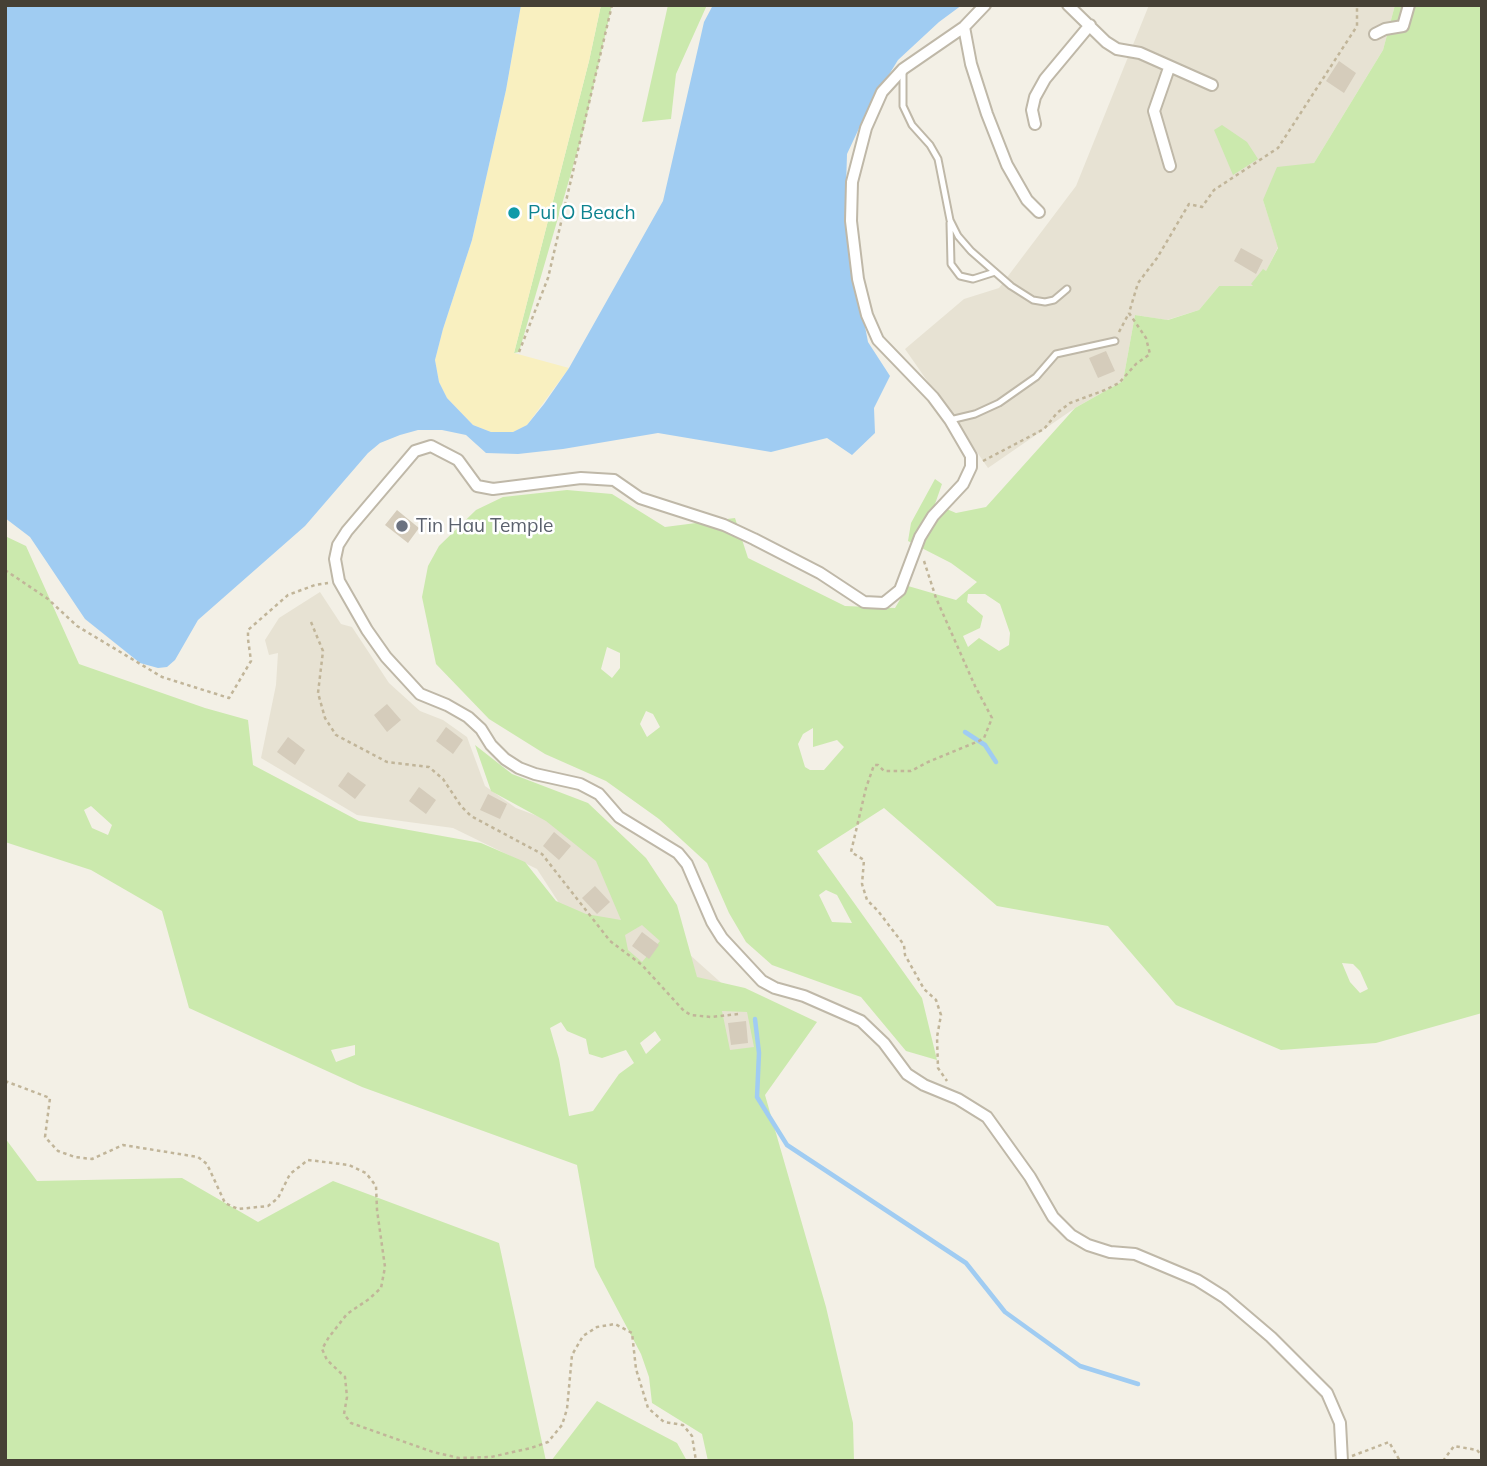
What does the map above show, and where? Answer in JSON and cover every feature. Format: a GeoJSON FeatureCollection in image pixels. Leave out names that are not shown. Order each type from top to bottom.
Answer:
{"type":"FeatureCollection","features":[{"type":"Feature","properties":{"kind":"street"},"geometry":{"type":"LineString","coordinates":[[985,5],[964,27],[903,69],[882,92],[873,110],[855,164],[852,182],[851,221],[858,279],[867,314],[878,340],[933,397],[950,419],[971,456],[971,467],[963,484],[933,516],[920,537],[900,590],[884,603],[864,602],[820,573],[754,539],[724,525],[640,498],[614,480],[581,478],[494,489],[477,486],[458,460],[431,446],[415,451],[347,531],[338,545],[335,559],[339,581],[386,657],[420,694],[468,717],[481,729],[491,745],[519,768],[580,784],[600,794],[619,817],[678,853],[687,864],[712,922],[722,938],[762,981],[862,1021],[884,1043],[907,1074],[924,1085],[958,1099],[987,1117],[1030,1177],[1053,1217],[1071,1235],[1088,1245],[1110,1252],[1135,1254],[1197,1280],[1224,1297],[1271,1336],[1327,1393],[1340,1423],[1342,1460]]}},
{"type":"Feature","properties":{"kind":"street"},"geometry":{"type":"LineString","coordinates":[[1068,5],[1106,42],[1117,49],[1140,54],[1212,85]]}},
{"type":"Feature","properties":{"kind":"street"},"geometry":{"type":"LineString","coordinates":[[1375,34],[1403,26],[1409,5]]}},
{"type":"Feature","properties":{"kind":"street"},"geometry":{"type":"LineString","coordinates":[[1035,124],[1032,110],[1035,97],[1045,79],[1090,25]]}},
{"type":"Feature","properties":{"kind":"street"},"geometry":{"type":"LineString","coordinates":[[964,27],[975,76],[1007,165],[1027,200],[1039,212]]}},
{"type":"Feature","properties":{"kind":"street"},"geometry":{"type":"LineString","coordinates":[[1169,68],[1154,111],[1170,166]]}},
{"type":"Feature","properties":{"kind":"lane"},"geometry":{"type":"LineString","coordinates":[[903,69],[902,106],[912,125],[930,145],[938,159],[950,220],[951,264],[960,276],[973,279],[995,272]]}},
{"type":"Feature","properties":{"kind":"lane"},"geometry":{"type":"LineString","coordinates":[[950,220],[958,236],[971,251],[1033,300],[1054,300],[1067,289]]}},
{"type":"Feature","properties":{"kind":"lane"},"geometry":{"type":"LineString","coordinates":[[950,419],[975,414],[999,403],[1035,377],[1056,354],[1115,341]]}},
{"type":"Feature","properties":{"kind":"path"},"geometry":{"type":"LineString","coordinates":[[519,352],[548,278],[612,5]]}},
{"type":"Feature","properties":{"kind":"path"},"geometry":{"type":"LineString","coordinates":[[1115,341],[1129,313],[1138,284],[1189,204],[1202,207],[1214,190],[1278,148],[1357,26],[1357,5]]}},
{"type":"Feature","properties":{"kind":"path"},"geometry":{"type":"LineString","coordinates":[[971,467],[1044,429],[1057,413],[1070,403],[1119,383],[1136,364],[1150,354],[1146,338],[1129,313]]}},
{"type":"Feature","properties":{"kind":"path"},"geometry":{"type":"LineString","coordinates":[[914,554],[924,557],[936,598],[992,718],[984,738],[911,771],[884,771],[874,765],[851,852],[864,860],[862,884],[867,901],[904,945],[905,955],[924,989],[936,1000],[941,1015],[937,1037],[938,1068],[958,1099]]}},
{"type":"Feature","properties":{"kind":"path"},"geometry":{"type":"LineString","coordinates":[[5,570],[48,599],[77,626],[162,677],[229,698],[251,661],[248,630],[288,594],[339,581]]}},
{"type":"Feature","properties":{"kind":"path"},"geometry":{"type":"LineString","coordinates":[[311,622],[323,651],[317,693],[325,718],[336,735],[387,762],[429,767],[443,779],[471,816],[542,854],[610,941],[642,965],[684,1011],[691,1015],[711,1017],[739,1014]]}},
{"type":"Feature","properties":{"kind":"path"},"geometry":{"type":"LineString","coordinates":[[5,1082],[50,1098],[45,1137],[58,1151],[92,1159],[123,1145],[198,1157],[207,1164],[225,1203],[238,1209],[268,1206],[278,1198],[290,1174],[308,1160],[349,1165],[366,1173],[376,1186],[385,1267],[380,1288],[369,1300],[347,1314],[328,1337],[323,1349],[327,1360],[345,1377],[347,1397],[344,1414],[351,1423],[433,1452],[459,1458],[491,1457],[548,1442],[562,1425],[567,1409],[572,1355],[583,1336],[597,1327],[615,1324],[632,1333],[636,1369],[648,1408],[664,1422],[683,1425],[692,1436],[696,1461]]}},
{"type":"Feature","properties":{"kind":"path"},"geometry":{"type":"LineString","coordinates":[[1342,1460],[1390,1442],[1400,1461]]}},
{"type":"Feature","properties":{"kind":"path"},"geometry":{"type":"LineString","coordinates":[[1443,1461],[1454,1446],[1477,1450],[1482,1455]]}},
{"type":"Feature","properties":{"kind":"shaded area"},"geometry":{"type":"Polygon","coordinates":[[[1149,5],[1395,5],[1383,50],[1314,163],[1263,200],[1278,247],[1259,286],[1219,286],[1199,310],[1167,320],[1135,315],[1123,381],[1075,408],[988,468],[905,349],[964,299],[999,288],[1076,186],[1149,5]]]}},
{"type":"Feature","properties":{"kind":"shaded area"},"geometry":{"type":"Polygon","coordinates":[[[320,592],[341,624],[352,627],[389,683],[420,711],[443,720],[467,737],[485,786],[516,808],[556,823],[602,856],[671,938],[746,1005],[765,1030],[753,1063],[716,1061],[574,926],[537,869],[453,828],[357,815],[261,758],[276,685],[278,653],[269,655],[265,640],[279,618],[320,592]]]}},
{"type":"Feature","properties":{"kind":"green space"},"geometry":{"type":"Polygon","coordinates":[[[601,5],[612,5],[583,132],[519,352],[514,353],[589,61],[601,5]]]}},
{"type":"Feature","properties":{"kind":"green space"},"geometry":{"type":"Polygon","coordinates":[[[668,5],[707,5],[676,74],[671,119],[642,122],[668,5]]]}},
{"type":"Feature","properties":{"kind":"green space"},"geometry":{"type":"Polygon","coordinates":[[[1395,5],[1482,5],[1482,1013],[1376,1043],[1281,1050],[1176,1005],[1108,926],[997,906],[884,808],[817,851],[922,998],[937,1060],[906,1051],[861,997],[772,965],[746,942],[729,913],[707,863],[659,819],[606,781],[545,754],[489,719],[436,664],[422,597],[428,566],[439,546],[476,510],[503,497],[567,490],[612,494],[665,527],[735,518],[748,558],[845,606],[895,608],[908,586],[956,600],[977,582],[951,563],[908,541],[911,523],[935,479],[942,484],[935,504],[956,513],[986,507],[1075,408],[1123,381],[1135,315],[1168,320],[1199,310],[1219,286],[1253,286],[1251,284],[1263,269],[1266,271],[1278,248],[1263,200],[1277,167],[1314,163],[1383,50],[1395,5]],[[968,594],[967,602],[983,616],[980,628],[963,636],[968,647],[979,638],[999,651],[1009,645],[1010,633],[1000,604],[985,594],[968,594]],[[607,647],[601,669],[612,678],[620,668],[620,653],[607,647]],[[646,711],[640,724],[647,737],[660,727],[653,714],[646,711]],[[813,728],[803,734],[798,744],[805,767],[810,770],[824,770],[844,747],[837,740],[813,747],[813,728]],[[826,890],[819,895],[832,922],[852,923],[837,895],[826,890]],[[1342,963],[1350,982],[1360,993],[1368,989],[1360,971],[1353,964],[1342,963]]]}},
{"type":"Feature","properties":{"kind":"green space"},"geometry":{"type":"Polygon","coordinates":[[[1222,125],[1247,142],[1258,159],[1233,175],[1214,130],[1222,125]]]}},
{"type":"Feature","properties":{"kind":"green space"},"geometry":{"type":"Polygon","coordinates":[[[5,536],[26,546],[79,664],[205,708],[248,720],[253,765],[359,821],[481,843],[525,862],[556,901],[586,914],[621,920],[596,861],[546,821],[491,791],[475,745],[512,774],[588,803],[646,858],[677,905],[697,977],[745,988],[817,1022],[765,1095],[826,1307],[853,1423],[854,1461],[708,1461],[702,1434],[652,1403],[649,1377],[641,1354],[595,1267],[577,1165],[362,1087],[189,1008],[162,911],[91,870],[5,842],[5,536]],[[91,806],[84,810],[92,828],[108,835],[112,825],[91,806]],[[642,925],[625,935],[628,950],[642,962],[660,941],[642,925]],[[722,1011],[730,1050],[754,1047],[747,1012],[722,1011]],[[561,1022],[550,1028],[559,1059],[569,1116],[593,1111],[619,1074],[634,1063],[626,1050],[602,1058],[589,1054],[586,1039],[567,1031],[561,1022]],[[655,1031],[640,1043],[646,1054],[661,1040],[655,1031]],[[355,1045],[331,1050],[336,1062],[355,1055],[355,1045]]]}},
{"type":"Feature","properties":{"kind":"green space"},"geometry":{"type":"Polygon","coordinates":[[[5,1138],[37,1181],[182,1178],[258,1222],[333,1181],[499,1243],[546,1461],[5,1461],[5,1138]]]}},
{"type":"Feature","properties":{"kind":"green space"},"geometry":{"type":"Polygon","coordinates":[[[597,1401],[677,1443],[687,1461],[551,1461],[597,1401]]]}},
{"type":"Feature","properties":{"kind":"sand","name":"Pui O Beach"},"geometry":{"type":"Polygon","coordinates":[[[521,5],[601,5],[514,353],[569,368],[527,425],[513,432],[491,432],[473,425],[447,398],[439,382],[435,360],[472,240],[506,90],[521,5]]]}},
{"type":"Feature","properties":{"kind":"water"},"geometry":{"type":"Polygon","coordinates":[[[5,5],[521,5],[506,90],[472,240],[435,360],[439,382],[447,398],[473,425],[491,432],[513,432],[527,425],[569,368],[663,201],[704,22],[713,5],[962,5],[898,60],[869,107],[847,154],[845,221],[868,342],[890,376],[874,408],[875,433],[852,455],[827,438],[771,452],[658,433],[518,454],[486,453],[466,435],[442,430],[418,430],[400,435],[380,443],[368,453],[305,526],[198,620],[175,660],[167,667],[158,668],[140,663],[85,619],[30,537],[5,518],[5,5]]]}},
{"type":"Feature","properties":{"kind":"building"},"geometry":{"type":"Polygon","coordinates":[[[1339,61],[1356,73],[1344,93],[1326,81],[1339,61]]]}},
{"type":"Feature","properties":{"kind":"building"},"geometry":{"type":"Polygon","coordinates":[[[1241,248],[1263,260],[1256,274],[1234,261],[1241,248]]]}},
{"type":"Feature","properties":{"kind":"building"},"geometry":{"type":"Polygon","coordinates":[[[1106,351],[1115,371],[1098,378],[1089,358],[1106,351]]]}},
{"type":"Feature","properties":{"kind":"building","name":"Tin Hau Temple"},"geometry":{"type":"Polygon","coordinates":[[[397,510],[419,528],[408,543],[385,525],[397,510]]]}},
{"type":"Feature","properties":{"kind":"building"},"geometry":{"type":"Polygon","coordinates":[[[387,704],[401,720],[387,732],[374,715],[387,704]]]}},
{"type":"Feature","properties":{"kind":"building"},"geometry":{"type":"Polygon","coordinates":[[[446,727],[463,740],[453,754],[436,741],[446,727]]]}},
{"type":"Feature","properties":{"kind":"building"},"geometry":{"type":"Polygon","coordinates":[[[288,737],[305,750],[295,765],[277,752],[288,737]]]}},
{"type":"Feature","properties":{"kind":"building"},"geometry":{"type":"Polygon","coordinates":[[[348,772],[366,785],[355,799],[338,786],[348,772]]]}},
{"type":"Feature","properties":{"kind":"building"},"geometry":{"type":"Polygon","coordinates":[[[419,787],[436,800],[426,814],[409,801],[419,787]]]}},
{"type":"Feature","properties":{"kind":"building"},"geometry":{"type":"Polygon","coordinates":[[[488,794],[507,804],[500,819],[480,810],[488,794]]]}},
{"type":"Feature","properties":{"kind":"building"},"geometry":{"type":"Polygon","coordinates":[[[554,832],[571,846],[559,860],[543,846],[554,832]]]}},
{"type":"Feature","properties":{"kind":"building"},"geometry":{"type":"Polygon","coordinates":[[[595,886],[610,902],[597,914],[582,898],[595,886]]]}},
{"type":"Feature","properties":{"kind":"building"},"geometry":{"type":"Polygon","coordinates":[[[642,932],[659,945],[649,959],[632,946],[642,932]]]}},
{"type":"Feature","properties":{"kind":"building"},"geometry":{"type":"Polygon","coordinates":[[[746,1021],[748,1043],[731,1045],[728,1023],[746,1021]]]}},
{"type":"Feature","properties":{"kind":"waterway"},"geometry":{"type":"LineString","coordinates":[[965,732],[985,745],[996,762]]}},
{"type":"Feature","properties":{"kind":"waterway"},"geometry":{"type":"LineString","coordinates":[[755,1019],[759,1053],[757,1097],[787,1145],[966,1263],[1005,1312],[1080,1366],[1138,1384]]}},
{"type":"Feature","properties":{"kind":"place","name":"Pui O Beach"},"geometry":{"type":"Point","coordinates":[514,213]}},
{"type":"Feature","properties":{"kind":"place","name":"Tin Hau Temple"},"geometry":{"type":"Point","coordinates":[402,526]}}]}
